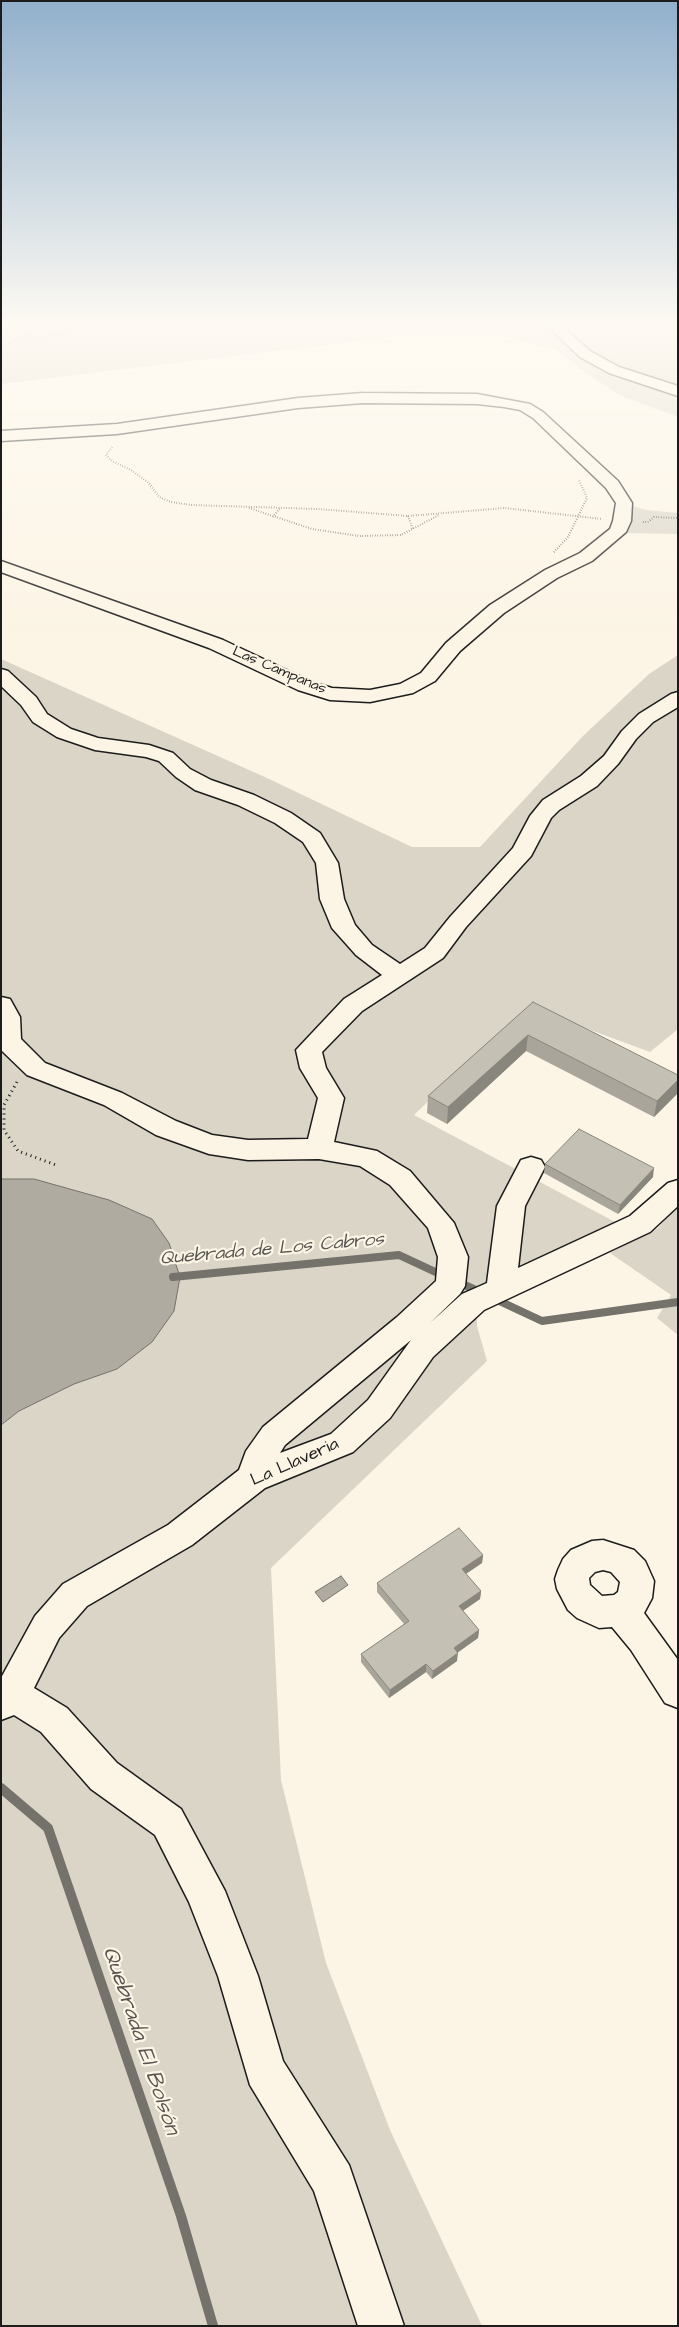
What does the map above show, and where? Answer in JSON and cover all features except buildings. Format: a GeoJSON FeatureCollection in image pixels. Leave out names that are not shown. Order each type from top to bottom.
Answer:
{"type":"FeatureCollection","features":[{"type":"Feature","properties":{"kind":"street","name":"Las Campanas"},"geometry":{"type":"LineString","coordinates":[[1,436],[24,435]]}},
{"type":"Feature","properties":{"kind":"street","name":"Las Campanas"},"geometry":{"type":"LineString","coordinates":[[1,566],[216,644],[304,686],[330,694],[370,696],[406,690],[428,677],[453,647],[497,610],[551,574],[586,557],[617,532],[622,521],[624,503],[612,486],[558,435]]}},
{"type":"Feature","properties":{"kind":"street"},"geometry":{"type":"LineString","coordinates":[[586,557],[604,529],[612,486]]}},
{"type":"Feature","properties":{"kind":"street"},"geometry":{"type":"LineString","coordinates":[[1,676],[29,701],[40,718],[64,733],[96,744],[149,751],[166,757],[183,773],[203,785],[246,800],[283,818],[312,838],[327,863],[332,899],[344,928],[364,950],[400,976]]}},
{"type":"Feature","properties":{"kind":"street"},"geometry":{"type":"LineString","coordinates":[[319,1148],[331,1098],[314,1068],[309,1050],[354,1005],[434,952],[458,922],[523,851],[541,816],[551,805],[589,782],[611,760],[629,735],[640,724],[678,698]]}},
{"type":"Feature","properties":{"kind":"street"},"geometry":{"type":"LineString","coordinates":[[1,1005],[7,1017],[8,1042],[36,1069],[113,1099],[166,1128],[209,1144],[248,1150],[319,1148],[367,1158],[400,1178],[440,1223],[453,1257],[450,1286],[408,1325],[274,1436],[257,1461],[253,1478]]}},
{"type":"Feature","properties":{"kind":"street"},"geometry":{"type":"LineString","coordinates":[[501,1288],[511,1206],[531,1167]]}},
{"type":"Feature","properties":{"kind":"street","name":"La Llaveria"},"geometry":{"type":"LineString","coordinates":[[7,1698],[47,1627],[76,1595],[180,1535],[253,1478],[342,1444],[379,1409],[422,1348],[473,1302],[640,1224],[678,1190]]}},
{"type":"Feature","properties":{"kind":"street"},"geometry":{"type":"LineString","coordinates":[[620,1611],[678,1691]]}},
{"type":"Feature","properties":{"kind":"street"},"geometry":{"type":"LineString","coordinates":[[7,1698],[54,1720],[104,1776],[168,1822],[205,1891],[238,1976],[265,2070],[333,2181],[381,2326]]}},
{"type":"Feature","properties":{"kind":"path"},"geometry":{"type":"LineString","coordinates":[[114,443],[106,455],[149,483],[159,497],[171,502],[191,505],[281,507],[408,516],[505,508],[607,519]]}},
{"type":"Feature","properties":{"kind":"path"},"geometry":{"type":"LineString","coordinates":[[554,552],[568,537],[587,498],[574,474]]}},
{"type":"Feature","properties":{"kind":"path"},"geometry":{"type":"LineString","coordinates":[[246,507],[312,529],[359,536],[401,535],[445,513]]}},
{"type":"Feature","properties":{"kind":"path"},"geometry":{"type":"LineString","coordinates":[[273,517],[281,507]]}},
{"type":"Feature","properties":{"kind":"path"},"geometry":{"type":"LineString","coordinates":[[408,516],[413,530]]}},
{"type":"Feature","properties":{"kind":"path"},"geometry":{"type":"LineString","coordinates":[[36,1069],[18,1082],[4,1105],[4,1130],[18,1151],[56,1165]]}},
{"type":"Feature","properties":{"kind":"shaded area"},"geometry":{"type":"Polygon","coordinates":[[[633,506],[646,510],[678,513],[678,534],[625,533],[633,506]]]}},
{"type":"Feature","properties":{"kind":"shaded area"},"geometry":{"type":"Polygon","coordinates":[[[678,655],[678,1029],[650,1052],[539,1011],[492,1040],[414,1115],[617,1223],[477,1292],[477,1326],[487,1361],[271,1568],[281,1780],[326,1963],[390,2130],[482,2326],[1,2326],[1,659],[267,778],[412,847],[480,847],[583,736],[649,674],[678,655]]]}},
{"type":"Feature","properties":{"kind":"shaded area"},"geometry":{"type":"Polygon","coordinates":[[[1,1179],[34,1179],[109,1200],[152,1219],[169,1243],[180,1277],[174,1311],[152,1342],[117,1369],[74,1384],[19,1411],[1,1425],[1,1179]]]}},
{"type":"Feature","properties":{"kind":"shaded area"},"geometry":{"type":"Polygon","coordinates":[[[678,1205],[678,1335],[657,1318],[671,1295],[610,1253],[658,1228],[678,1205]]]}},
{"type":"Feature","properties":{"kind":"shaded area"},"geometry":{"type":"Polygon","coordinates":[[[341,1576],[348,1585],[323,1602],[315,1592],[341,1576]]]}},
{"type":"Feature","properties":{"kind":"waterway","name":"Quebrada de Los Cabros"},"geometry":{"type":"LineString","coordinates":[[173,1277],[399,1255],[444,1276]]}},
{"type":"Feature","properties":{"kind":"waterway","name":"Quebrada de Los Cabros"},"geometry":{"type":"LineString","coordinates":[[458,1282],[480,1292]]}},
{"type":"Feature","properties":{"kind":"waterway","name":"Quebrada de Los Cabros"},"geometry":{"type":"LineString","coordinates":[[495,1299],[542,1321],[678,1302]]}},
{"type":"Feature","properties":{"kind":"waterway","name":"Quebrada El Bolsón"},"geometry":{"type":"LineString","coordinates":[[1,1788],[48,1828],[181,2216],[213,2326]]}}]}
